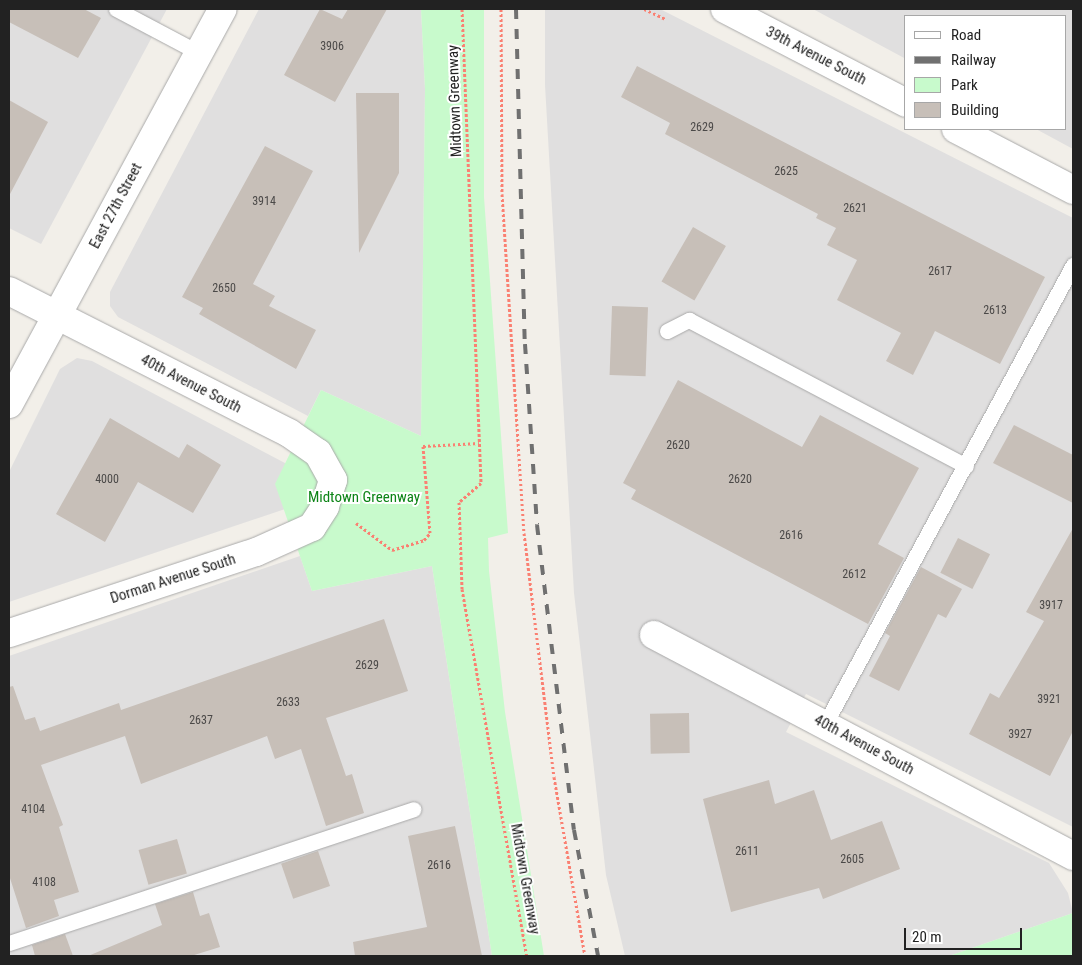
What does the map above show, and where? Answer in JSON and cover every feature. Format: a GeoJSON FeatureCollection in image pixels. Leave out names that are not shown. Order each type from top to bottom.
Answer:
{"type":"FeatureCollection","features":[{"type":"Feature","properties":{"kind":"street","name":"East 27th Street"},"geometry":{"type":"LineString","coordinates":[[9,404],[223,9]]}},
{"type":"Feature","properties":{"kind":"street","name":"39th Avenue South"},"geometry":{"type":"LineString","coordinates":[[725,9],[904,102]]}},
{"type":"Feature","properties":{"kind":"street"},"geometry":{"type":"LineString","coordinates":[[958,130],[1073,190]]}},
{"type":"Feature","properties":{"kind":"street","name":"40th Avenue South"},"geometry":{"type":"LineString","coordinates":[[9,291],[56,317],[289,433],[318,454],[333,480],[325,507]]}},
{"type":"Feature","properties":{"kind":"street","name":"Dorman Avenue South"},"geometry":{"type":"LineString","coordinates":[[9,633],[256,552],[312,527],[325,507]]}},
{"type":"Feature","properties":{"kind":"street","name":"40th Avenue South"},"geometry":{"type":"LineString","coordinates":[[654,635],[1073,856]]}},
{"type":"Feature","properties":{"kind":"lane"},"geometry":{"type":"LineString","coordinates":[[116,9],[199,53]]}},
{"type":"Feature","properties":{"kind":"lane"},"geometry":{"type":"LineString","coordinates":[[825,724],[966,466],[1073,264]]}},
{"type":"Feature","properties":{"kind":"lane"},"geometry":{"type":"LineString","coordinates":[[668,331],[690,320],[966,466]]}},
{"type":"Feature","properties":{"kind":"lane"},"geometry":{"type":"LineString","coordinates":[[9,943],[412,809]]}},
{"type":"Feature","properties":{"kind":"path","name":"Midtown Greenway"},"geometry":{"type":"LineString","coordinates":[[462,9],[481,483],[458,502],[462,589],[527,956]]}},
{"type":"Feature","properties":{"kind":"path"},"geometry":{"type":"LineString","coordinates":[[501,9],[502,194],[524,532],[554,777],[585,956]]}},
{"type":"Feature","properties":{"kind":"path"},"geometry":{"type":"LineString","coordinates":[[644,9],[665,20]]}},
{"type":"Feature","properties":{"kind":"path"},"geometry":{"type":"LineString","coordinates":[[356,524],[392,550],[424,540],[430,533],[423,446],[479,443]]}},
{"type":"Feature","properties":{"kind":"shaded area"},"geometry":{"type":"Polygon","coordinates":[[[9,9],[167,9],[41,244],[9,228],[9,9]]]}},
{"type":"Feature","properties":{"kind":"shaded area"},"geometry":{"type":"Polygon","coordinates":[[[259,9],[421,9],[425,89],[421,436],[321,390],[308,416],[118,317],[110,306],[110,292],[259,9]]]}},
{"type":"Feature","properties":{"kind":"shaded area"},"geometry":{"type":"Polygon","coordinates":[[[545,9],[660,9],[1073,218],[1073,827],[806,694],[786,732],[1049,863],[1068,893],[1073,913],[949,956],[625,956],[606,875],[574,593],[545,85],[545,9]]]}},
{"type":"Feature","properties":{"kind":"shaded area"},"geometry":{"type":"Polygon","coordinates":[[[813,9],[1073,9],[1073,149],[1038,130],[1067,130],[1067,15],[904,15],[904,58],[813,9]]]}},
{"type":"Feature","properties":{"kind":"shaded area"},"geometry":{"type":"Polygon","coordinates":[[[77,358],[92,361],[302,472],[300,504],[9,602],[9,472],[60,369],[77,358]]]}},
{"type":"Feature","properties":{"kind":"shaded area"},"geometry":{"type":"Polygon","coordinates":[[[300,556],[312,591],[432,566],[492,956],[9,956],[9,656],[300,556]]]}},
{"type":"Feature","properties":{"kind":"green space","name":"Midtown Greenway"},"geometry":{"type":"Polygon","coordinates":[[[421,9],[484,9],[484,197],[508,533],[488,538],[489,571],[505,712],[544,956],[492,956],[432,566],[312,591],[275,484],[321,390],[421,436],[425,89],[421,9]]]}},
{"type":"Feature","properties":{"kind":"green space"},"geometry":{"type":"Polygon","coordinates":[[[1073,913],[1073,956],[949,956],[1073,913]]]}},
{"type":"Feature","properties":{"kind":"building"},"geometry":{"type":"Polygon","coordinates":[[[9,9],[84,9],[101,18],[78,58],[9,22],[9,9]]]}},
{"type":"Feature","properties":{"kind":"building"},"geometry":{"type":"Polygon","coordinates":[[[320,9],[342,19],[348,9],[387,9],[335,102],[284,75],[320,9]]]}},
{"type":"Feature","properties":{"kind":"building"},"geometry":{"type":"Polygon","coordinates":[[[637,66],[1045,277],[1000,364],[935,331],[913,375],[886,361],[901,333],[837,300],[857,260],[827,245],[836,228],[816,218],[818,214],[665,134],[670,123],[621,97],[637,66]]]}},
{"type":"Feature","properties":{"kind":"building"},"geometry":{"type":"Polygon","coordinates":[[[356,93],[399,93],[399,173],[359,253],[356,93]]]}},
{"type":"Feature","properties":{"kind":"building"},"geometry":{"type":"Polygon","coordinates":[[[9,100],[48,122],[9,196],[9,100]]]}},
{"type":"Feature","properties":{"kind":"building"},"geometry":{"type":"Polygon","coordinates":[[[265,146],[313,171],[253,284],[275,296],[269,306],[316,330],[296,369],[199,314],[203,308],[182,297],[265,146]]]}},
{"type":"Feature","properties":{"kind":"building"},"geometry":{"type":"Polygon","coordinates":[[[693,227],[726,246],[694,301],[662,282],[693,227]]]}},
{"type":"Feature","properties":{"kind":"building"},"geometry":{"type":"Polygon","coordinates":[[[612,306],[648,307],[646,376],[610,375],[612,306]]]}},
{"type":"Feature","properties":{"kind":"building"},"geometry":{"type":"Polygon","coordinates":[[[678,380],[802,447],[820,415],[919,468],[878,544],[904,558],[868,624],[631,499],[636,490],[623,483],[678,380]]]}},
{"type":"Feature","properties":{"kind":"building"},"geometry":{"type":"Polygon","coordinates":[[[110,418],[179,458],[187,444],[221,465],[193,513],[138,482],[105,542],[56,514],[110,418]]]}},
{"type":"Feature","properties":{"kind":"building"},"geometry":{"type":"Polygon","coordinates":[[[1014,425],[1073,455],[1073,503],[993,463],[1014,425]]]}},
{"type":"Feature","properties":{"kind":"building"},"geometry":{"type":"Polygon","coordinates":[[[1073,528],[1073,731],[1050,776],[969,734],[990,693],[999,698],[1044,621],[1026,612],[1073,528]]]}},
{"type":"Feature","properties":{"kind":"building"},"geometry":{"type":"Polygon","coordinates":[[[958,538],[990,554],[972,589],[940,573],[958,538]]]}},
{"type":"Feature","properties":{"kind":"building"},"geometry":{"type":"Polygon","coordinates":[[[921,567],[962,589],[946,618],[938,614],[899,691],[869,676],[890,636],[885,633],[921,567]]]}},
{"type":"Feature","properties":{"kind":"building"},"geometry":{"type":"Polygon","coordinates":[[[384,619],[408,691],[326,718],[346,776],[352,774],[364,813],[326,826],[301,749],[275,759],[267,736],[141,784],[125,736],[41,765],[63,825],[59,827],[79,892],[54,900],[59,916],[26,928],[9,875],[9,687],[13,686],[25,720],[35,717],[40,731],[119,703],[121,710],[384,619]]]}},
{"type":"Feature","properties":{"kind":"building"},"geometry":{"type":"Polygon","coordinates":[[[689,713],[690,753],[651,754],[650,714],[689,713]]]}},
{"type":"Feature","properties":{"kind":"building"},"geometry":{"type":"Polygon","coordinates":[[[769,780],[775,804],[814,790],[831,840],[882,821],[900,869],[823,899],[819,888],[731,912],[703,799],[769,780]]]}},
{"type":"Feature","properties":{"kind":"building"},"geometry":{"type":"Polygon","coordinates":[[[455,826],[482,956],[355,956],[353,942],[427,927],[408,836],[455,826]]]}},
{"type":"Feature","properties":{"kind":"building"},"geometry":{"type":"Polygon","coordinates":[[[177,839],[187,874],[148,885],[139,850],[177,839]]]}},
{"type":"Feature","properties":{"kind":"building"},"geometry":{"type":"Polygon","coordinates":[[[318,851],[330,886],[293,899],[281,864],[318,851]]]}},
{"type":"Feature","properties":{"kind":"building"},"geometry":{"type":"Polygon","coordinates":[[[193,892],[200,916],[209,913],[220,947],[191,956],[88,956],[162,925],[155,904],[193,892]]]}},
{"type":"Feature","properties":{"kind":"building"},"geometry":{"type":"Polygon","coordinates":[[[65,934],[73,956],[35,956],[32,945],[65,934]]]}},
{"type":"Feature","properties":{"kind":"railway"},"geometry":{"type":"LineString","coordinates":[[516,9],[525,344],[537,525],[574,830],[598,956]]}}]}
